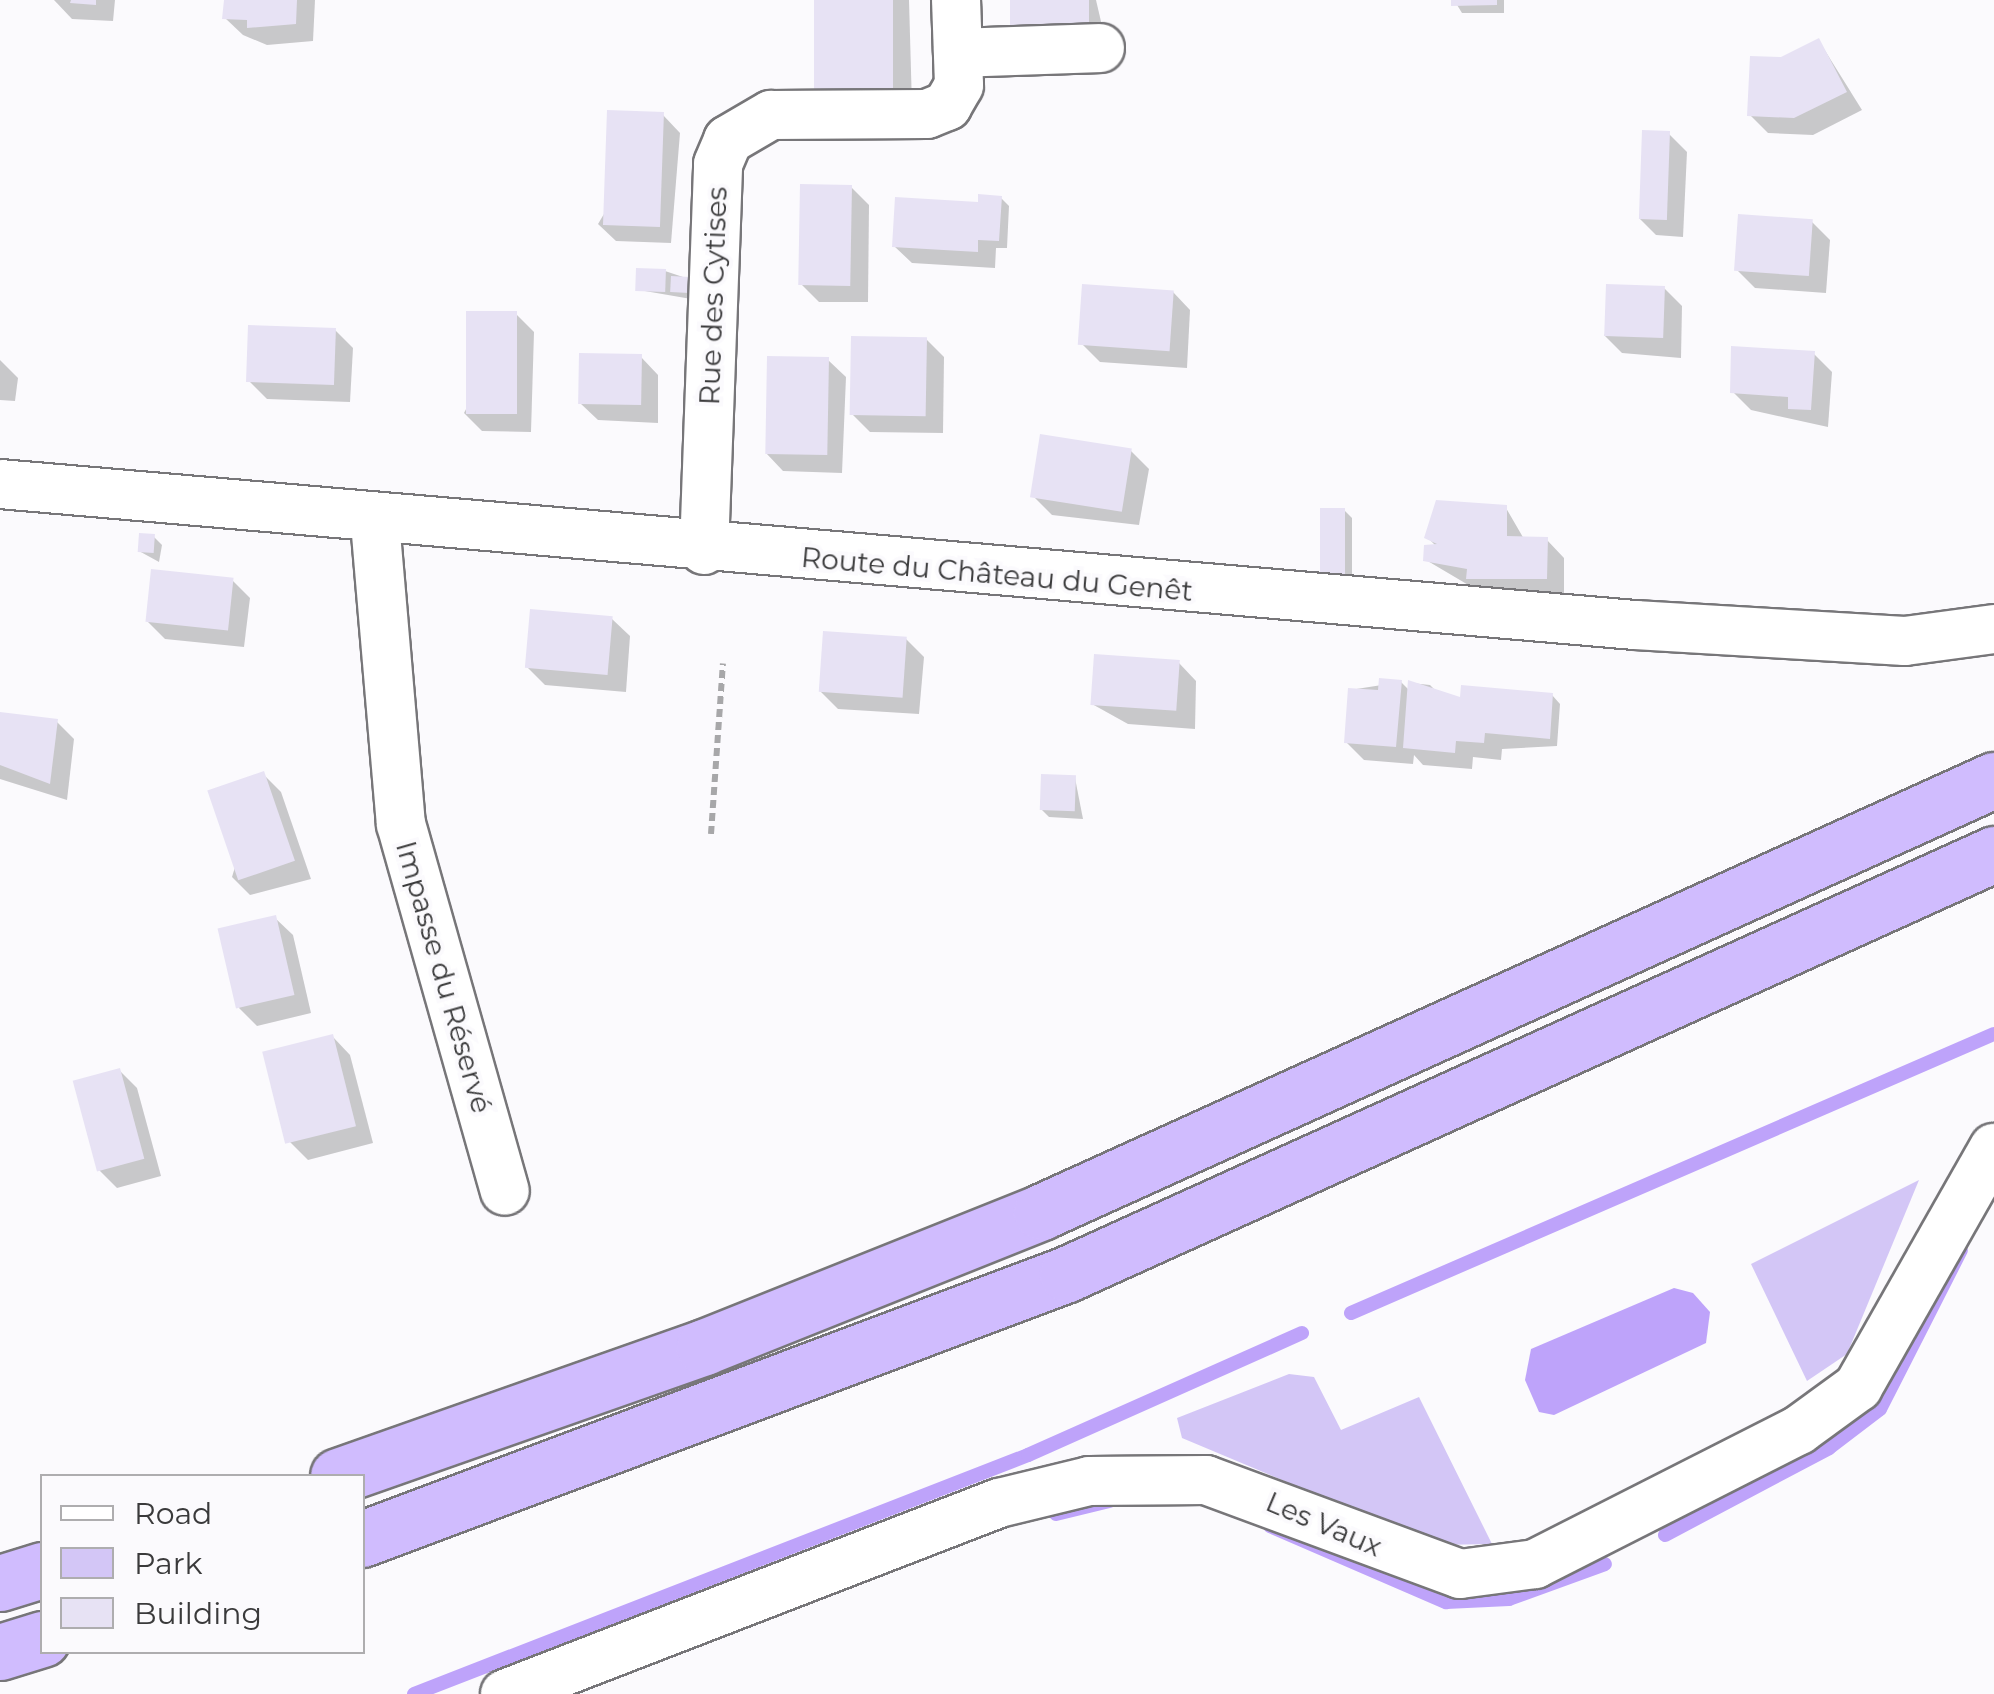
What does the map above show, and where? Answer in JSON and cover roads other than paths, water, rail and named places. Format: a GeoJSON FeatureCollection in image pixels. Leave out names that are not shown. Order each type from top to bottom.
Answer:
{"type":"FeatureCollection","features":[{"type":"Feature","properties":{"kind":"highway"},"geometry":{"type":"LineString","coordinates":[[344,1474],[704,1347],[1074,1198],[1994,780]]}},
{"type":"Feature","properties":{"kind":"highway"},"geometry":{"type":"LineString","coordinates":[[365,1538],[728,1409],[1084,1267],[1994,854]]}},
{"type":"Feature","properties":{"kind":"highway"},"geometry":{"type":"LineString","coordinates":[[0,1583],[40,1571]]}},
{"type":"Feature","properties":{"kind":"highway"},"geometry":{"type":"LineString","coordinates":[[0,1652],[40,1640]]}},
{"type":"Feature","properties":{"kind":"street","name":"Rue des Cytises"},"geometry":{"type":"LineString","coordinates":[[704,550],[718,164],[728,140],[771,115],[928,114],[947,106],[958,85],[956,0]]}},
{"type":"Feature","properties":{"kind":"street"},"geometry":{"type":"LineString","coordinates":[[958,52],[1100,48]]}},
{"type":"Feature","properties":{"kind":"street","name":"Route du Château du Genêt"},"geometry":{"type":"LineString","coordinates":[[0,484],[704,550],[1852,639],[1956,639],[1994,629]]}},
{"type":"Feature","properties":{"kind":"street","name":"Impasse du Réservé"},"geometry":{"type":"LineString","coordinates":[[375,522],[401,824],[505,1191]]}},
{"type":"Feature","properties":{"kind":"street","name":"Les Vaux"},"geometry":{"type":"LineString","coordinates":[[505,1694],[999,1504],[1089,1480],[1206,1480],[1460,1574],[1535,1564],[1799,1430],[1858,1387],[1994,1148]]}},
{"type":"Feature","properties":{"kind":"waterway"},"geometry":{"type":"LineString","coordinates":[[1351,1313],[1994,1034]]}},
{"type":"Feature","properties":{"kind":"waterway"},"geometry":{"type":"LineString","coordinates":[[1665,1535],[1829,1448],[1880,1409],[1961,1250]]}},
{"type":"Feature","properties":{"kind":"waterway"},"geometry":{"type":"LineString","coordinates":[[414,1694],[1028,1455],[1302,1333]]}},
{"type":"Feature","properties":{"kind":"waterway"},"geometry":{"type":"LineString","coordinates":[[1056,1514],[1109,1501]]}},
{"type":"Feature","properties":{"kind":"waterway"},"geometry":{"type":"LineString","coordinates":[[1270,1526],[1446,1602],[1509,1599],[1605,1564]]}}]}
